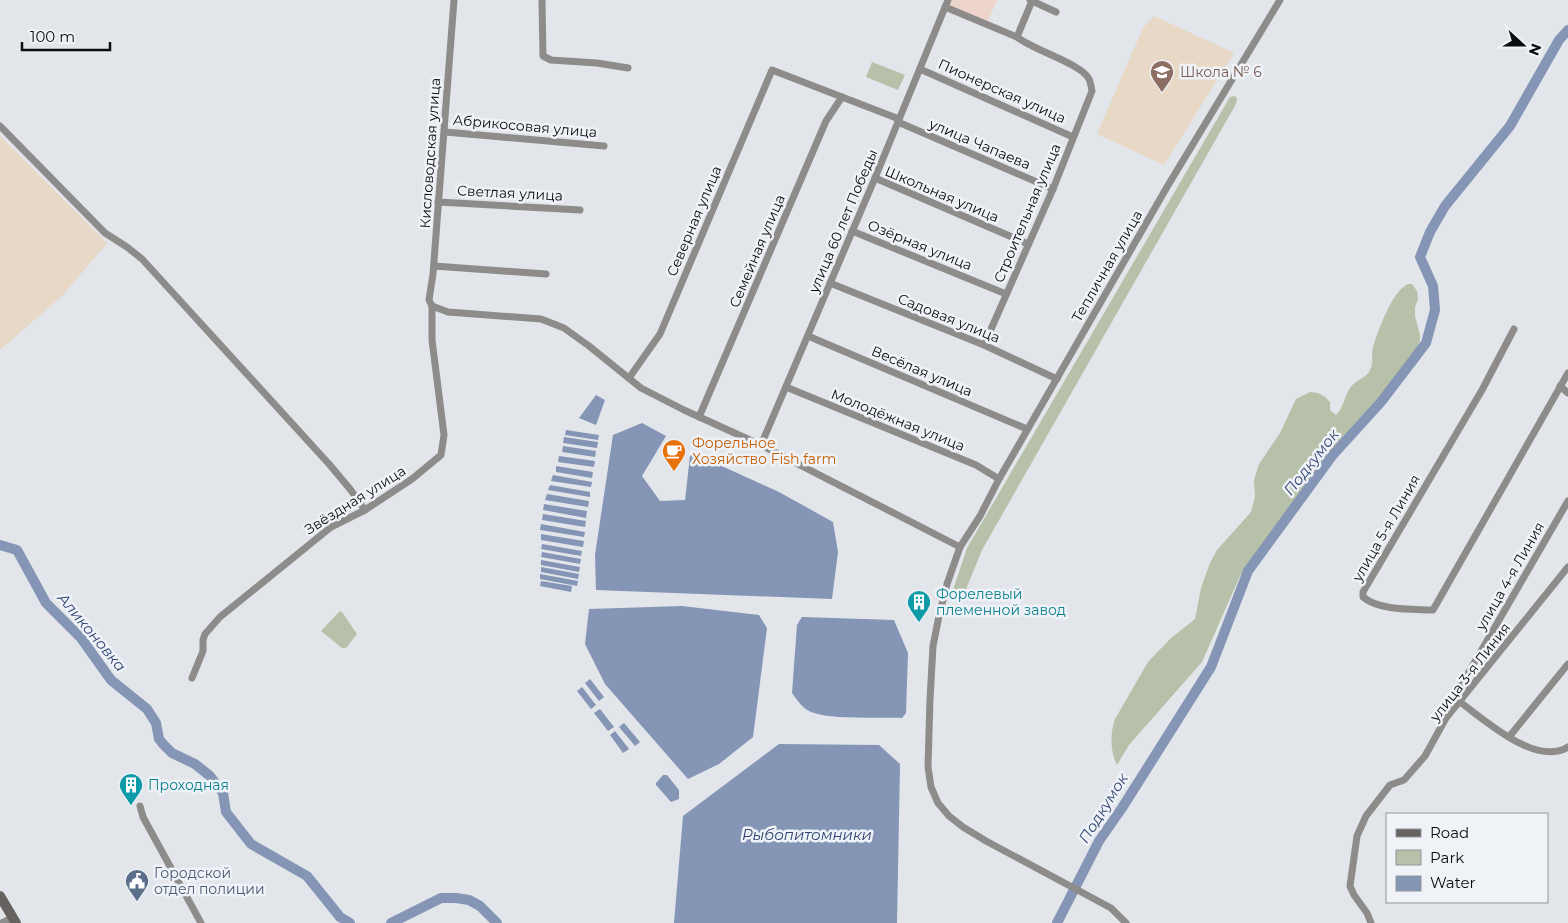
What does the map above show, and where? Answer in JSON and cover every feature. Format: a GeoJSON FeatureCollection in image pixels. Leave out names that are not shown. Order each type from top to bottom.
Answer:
{"type":"FeatureCollection","features":[{"type":"Feature","properties":{"kind":"main road"},"geometry":{"type":"LineString","coordinates":[[0,896],[14,921]]}},
{"type":"Feature","properties":{"kind":"street","name":"Кисловодская улица"},"geometry":{"type":"LineString","coordinates":[[432,306],[429,294],[434,266],[454,0]]}},
{"type":"Feature","properties":{"kind":"street"},"geometry":{"type":"LineString","coordinates":[[542,0],[543,56],[551,60],[597,63],[628,68]]}},
{"type":"Feature","properties":{"kind":"street"},"geometry":{"type":"LineString","coordinates":[[946,3],[1017,37],[1031,0],[1056,12]]}},
{"type":"Feature","properties":{"kind":"street","name":"Тепличная улица"},"geometry":{"type":"LineString","coordinates":[[1126,923],[1118,913],[1092,897],[963,827],[949,816],[938,803],[931,788],[928,767],[934,646],[939,616],[947,584],[960,547],[980,516],[998,479],[1166,187],[1280,0]]}},
{"type":"Feature","properties":{"kind":"street","name":"улица 60 лет Победы"},"geometry":{"type":"LineString","coordinates":[[761,445],[899,121],[946,3]]}},
{"type":"Feature","properties":{"kind":"street","name":"Строительная улица"},"geometry":{"type":"LineString","coordinates":[[984,345],[1053,189],[1092,91],[1089,78],[1078,68],[1026,44],[1017,37]]}},
{"type":"Feature","properties":{"kind":"street","name":"Пионерская улица"},"geometry":{"type":"LineString","coordinates":[[920,69],[1073,137]]}},
{"type":"Feature","properties":{"kind":"street","name":"улица Чапаева"},"geometry":{"type":"LineString","coordinates":[[772,70],[899,121],[1053,189]]}},
{"type":"Feature","properties":{"kind":"street","name":"Северная улица"},"geometry":{"type":"LineString","coordinates":[[629,378],[660,334],[772,70]]}},
{"type":"Feature","properties":{"kind":"street","name":"Семейная улица"},"geometry":{"type":"LineString","coordinates":[[699,417],[826,122],[842,97]]}},
{"type":"Feature","properties":{"kind":"street"},"geometry":{"type":"LineString","coordinates":[[0,126],[105,233],[142,259],[330,464],[350,488],[364,510]]}},
{"type":"Feature","properties":{"kind":"street","name":"Абрикосовая улица"},"geometry":{"type":"LineString","coordinates":[[445,132],[604,146]]}},
{"type":"Feature","properties":{"kind":"street","name":"Школьная улица"},"geometry":{"type":"LineString","coordinates":[[875,178],[1028,244]]}},
{"type":"Feature","properties":{"kind":"street","name":"Светлая улица"},"geometry":{"type":"LineString","coordinates":[[438,202],[580,210]]}},
{"type":"Feature","properties":{"kind":"street","name":"Озёрная улица"},"geometry":{"type":"LineString","coordinates":[[852,231],[1006,294]]}},
{"type":"Feature","properties":{"kind":"street"},"geometry":{"type":"LineString","coordinates":[[434,266],[546,274]]}},
{"type":"Feature","properties":{"kind":"street","name":"Садовая улица"},"geometry":{"type":"LineString","coordinates":[[830,283],[984,345],[1057,379]]}},
{"type":"Feature","properties":{"kind":"street"},"geometry":{"type":"LineString","coordinates":[[432,306],[448,312],[540,319],[564,328],[642,388],[699,417],[761,445],[960,547]]}},
{"type":"Feature","properties":{"kind":"street","name":"Звёздная улица"},"geometry":{"type":"LineString","coordinates":[[192,678],[203,651],[203,640],[210,626],[331,527],[364,510],[424,471],[442,455],[444,435],[432,340],[432,306]]}},
{"type":"Feature","properties":{"kind":"street","name":"улица 5-я Линия"},"geometry":{"type":"LineString","coordinates":[[1514,329],[1482,390],[1363,592],[1363,597],[1395,609],[1433,610],[1568,373]]}},
{"type":"Feature","properties":{"kind":"street","name":"Весёлая улица"},"geometry":{"type":"LineString","coordinates":[[808,336],[1027,429]]}},
{"type":"Feature","properties":{"kind":"street"},"geometry":{"type":"LineString","coordinates":[[1560,386],[1568,393]]}},
{"type":"Feature","properties":{"kind":"street","name":"Молодёжная улица"},"geometry":{"type":"LineString","coordinates":[[786,387],[976,465],[998,479]]}},
{"type":"Feature","properties":{"kind":"street","name":"улица 4-я Линия"},"geometry":{"type":"LineString","coordinates":[[1446,718],[1454,696],[1568,501]]}},
{"type":"Feature","properties":{"kind":"street","name":"улица 3-я Линия"},"geometry":{"type":"LineString","coordinates":[[1371,923],[1350,886],[1357,836],[1366,816],[1390,786],[1404,780],[1425,756],[1446,718],[1568,568]]}},
{"type":"Feature","properties":{"kind":"street"},"geometry":{"type":"LineString","coordinates":[[1510,737],[1568,664]]}},
{"type":"Feature","properties":{"kind":"street"},"geometry":{"type":"LineString","coordinates":[[1460,702],[1510,737],[1536,750],[1556,752],[1568,747]]}},
{"type":"Feature","properties":{"kind":"street"},"geometry":{"type":"LineString","coordinates":[[140,806],[143,817],[201,923]]}},
{"type":"Feature","properties":{"kind":"street"},"geometry":{"type":"LineString","coordinates":[[2,923],[14,921]]}},
{"type":"Feature","properties":{"kind":"shaded area"},"geometry":{"type":"Polygon","coordinates":[[[948,0],[997,0],[988,21],[952,12],[946,5],[948,0]]]}},
{"type":"Feature","properties":{"kind":"shaded area","name":"Школа № 6"},"geometry":{"type":"Polygon","coordinates":[[[1154,16],[1234,53],[1164,165],[1097,134],[1143,28],[1154,16]]]}},
{"type":"Feature","properties":{"kind":"shaded area"},"geometry":{"type":"Polygon","coordinates":[[[0,136],[107,243],[63,295],[0,350],[0,136]]]}},
{"type":"Feature","properties":{"kind":"green space"},"geometry":{"type":"Polygon","coordinates":[[[872,62],[905,75],[898,90],[866,77],[872,62]]]}},
{"type":"Feature","properties":{"kind":"green space"},"geometry":{"type":"Polygon","coordinates":[[[1235,96],[1237,99],[1236,104],[982,550],[964,594],[958,596],[953,590],[967,548],[1230,97],[1235,96]]]}},
{"type":"Feature","properties":{"kind":"green space"},"geometry":{"type":"Polygon","coordinates":[[[1408,284],[1412,284],[1417,291],[1418,299],[1415,307],[1415,316],[1420,335],[1420,341],[1412,359],[1317,471],[1304,497],[1294,506],[1240,576],[1202,662],[1129,745],[1117,765],[1113,754],[1112,742],[1112,730],[1115,719],[1148,662],[1170,639],[1195,619],[1201,588],[1210,563],[1217,550],[1251,512],[1255,496],[1254,480],[1259,464],[1280,433],[1296,399],[1310,392],[1318,393],[1330,402],[1330,410],[1336,415],[1341,409],[1350,388],[1370,370],[1373,347],[1382,322],[1396,295],[1408,284]]]}},
{"type":"Feature","properties":{"kind":"green space"},"geometry":{"type":"Polygon","coordinates":[[[340,611],[357,634],[346,648],[342,648],[321,631],[340,611]]]}},
{"type":"Feature","properties":{"kind":"water"},"geometry":{"type":"Polygon","coordinates":[[[596,395],[605,400],[596,425],[579,418],[596,395]]]}},
{"type":"Feature","properties":{"kind":"water"},"geometry":{"type":"Polygon","coordinates":[[[642,423],[666,436],[642,476],[660,501],[685,500],[690,456],[700,451],[702,457],[779,492],[833,522],[838,552],[832,599],[596,590],[595,555],[613,435],[642,423]]]}},
{"type":"Feature","properties":{"kind":"water"},"geometry":{"type":"Polygon","coordinates":[[[566,430],[599,435],[598,440],[565,435],[566,430]]]}},
{"type":"Feature","properties":{"kind":"water"},"geometry":{"type":"Polygon","coordinates":[[[564,437],[598,442],[597,448],[563,443],[564,437]]]}},
{"type":"Feature","properties":{"kind":"water"},"geometry":{"type":"Polygon","coordinates":[[[563,446],[596,451],[595,457],[562,452],[563,446]]]}},
{"type":"Feature","properties":{"kind":"water"},"geometry":{"type":"Polygon","coordinates":[[[559,456],[595,461],[594,467],[558,462],[559,456]]]}},
{"type":"Feature","properties":{"kind":"water"},"geometry":{"type":"Polygon","coordinates":[[[556,466],[593,472],[592,478],[556,472],[556,466]]]}},
{"type":"Feature","properties":{"kind":"water"},"geometry":{"type":"Polygon","coordinates":[[[553,475],[592,482],[591,487],[551,481],[553,475]]]}},
{"type":"Feature","properties":{"kind":"water"},"geometry":{"type":"Polygon","coordinates":[[[550,485],[590,492],[590,497],[548,490],[550,485]]]}},
{"type":"Feature","properties":{"kind":"water"},"geometry":{"type":"Polygon","coordinates":[[[547,494],[589,501],[588,507],[545,500],[547,494]]]}},
{"type":"Feature","properties":{"kind":"water"},"geometry":{"type":"Polygon","coordinates":[[[544,504],[587,511],[586,518],[543,510],[544,504]]]}},
{"type":"Feature","properties":{"kind":"water"},"geometry":{"type":"Polygon","coordinates":[[[543,514],[586,521],[585,527],[542,520],[543,514]]]}},
{"type":"Feature","properties":{"kind":"water"},"geometry":{"type":"Polygon","coordinates":[[[541,524],[585,532],[584,537],[540,530],[541,524]]]}},
{"type":"Feature","properties":{"kind":"water"},"geometry":{"type":"Polygon","coordinates":[[[541,534],[584,541],[583,547],[541,540],[541,534]]]}},
{"type":"Feature","properties":{"kind":"water"},"geometry":{"type":"Polygon","coordinates":[[[542,544],[582,551],[581,556],[541,549],[542,544]]]}},
{"type":"Feature","properties":{"kind":"water"},"geometry":{"type":"Polygon","coordinates":[[[542,552],[581,559],[580,564],[541,557],[542,552]]]}},
{"type":"Feature","properties":{"kind":"water"},"geometry":{"type":"Polygon","coordinates":[[[541,560],[580,567],[579,572],[541,565],[541,560]]]}},
{"type":"Feature","properties":{"kind":"water"},"geometry":{"type":"Polygon","coordinates":[[[541,567],[579,574],[578,579],[541,572],[541,567]]]}},
{"type":"Feature","properties":{"kind":"water"},"geometry":{"type":"Polygon","coordinates":[[[540,574],[578,581],[577,586],[540,579],[540,574]]]}},
{"type":"Feature","properties":{"kind":"water"},"geometry":{"type":"Polygon","coordinates":[[[541,581],[572,586],[571,592],[540,586],[541,581]]]}},
{"type":"Feature","properties":{"kind":"water"},"geometry":{"type":"Polygon","coordinates":[[[682,606],[759,615],[767,628],[753,737],[719,764],[688,779],[605,684],[585,644],[589,609],[682,606]]]}},
{"type":"Feature","properties":{"kind":"water"},"geometry":{"type":"Polygon","coordinates":[[[802,617],[894,620],[908,653],[906,713],[902,718],[855,718],[820,715],[803,707],[792,693],[797,625],[802,617]]]}},
{"type":"Feature","properties":{"kind":"water"},"geometry":{"type":"Polygon","coordinates":[[[590,679],[604,697],[599,701],[585,683],[590,679]]]}},
{"type":"Feature","properties":{"kind":"water"},"geometry":{"type":"Polygon","coordinates":[[[582,687],[596,705],[591,709],[577,691],[582,687]]]}},
{"type":"Feature","properties":{"kind":"water"},"geometry":{"type":"Polygon","coordinates":[[[600,709],[614,727],[608,731],[594,713],[600,709]]]}},
{"type":"Feature","properties":{"kind":"water"},"geometry":{"type":"Polygon","coordinates":[[[624,723],[640,742],[635,746],[619,727],[624,723]]]}},
{"type":"Feature","properties":{"kind":"water"},"geometry":{"type":"Polygon","coordinates":[[[615,731],[629,749],[623,753],[610,735],[615,731]]]}},
{"type":"Feature","properties":{"kind":"water","name":"Рыбопитомники"},"geometry":{"type":"Polygon","coordinates":[[[779,744],[879,745],[900,764],[897,923],[674,923],[683,816],[779,744]]]}},
{"type":"Feature","properties":{"kind":"water"},"geometry":{"type":"Polygon","coordinates":[[[663,775],[667,775],[679,790],[679,799],[671,802],[656,785],[663,775]]]}},
{"type":"Feature","properties":{"kind":"waterway","name":"Подкумок"},"geometry":{"type":"LineString","coordinates":[[1057,923],[1099,841],[1211,667],[1248,571],[1332,456],[1381,402],[1426,343],[1435,310],[1433,286],[1420,257],[1430,232],[1445,206],[1510,126],[1559,40],[1568,30]]}},
{"type":"Feature","properties":{"kind":"waterway","name":"Аликоновка"},"geometry":{"type":"LineString","coordinates":[[0,545],[17,550],[46,603],[81,638],[111,680],[147,709],[156,723],[159,739],[163,744],[172,753],[195,764],[210,776],[223,793],[226,812],[251,844],[307,876],[340,917],[350,923]]}},
{"type":"Feature","properties":{"kind":"waterway","name":"Аликоновка"},"geometry":{"type":"LineString","coordinates":[[391,923],[441,898],[469,900],[480,906],[497,923]]}},
{"type":"Feature","properties":{"kind":"place","name":"Школа № 6"},"geometry":{"type":"Point","coordinates":[1162,93]}},
{"type":"Feature","properties":{"kind":"place","name":"Форельное Хозяйство Fish farm"},"geometry":{"type":"Point","coordinates":[674,472]}},
{"type":"Feature","properties":{"kind":"place","name":"Форелевый племенной завод"},"geometry":{"type":"Point","coordinates":[919,623]}},
{"type":"Feature","properties":{"kind":"place","name":"Проходная"},"geometry":{"type":"Point","coordinates":[131,806]}},
{"type":"Feature","properties":{"kind":"place","name":"Городской отдел полиции"},"geometry":{"type":"Point","coordinates":[137,902]}}]}
